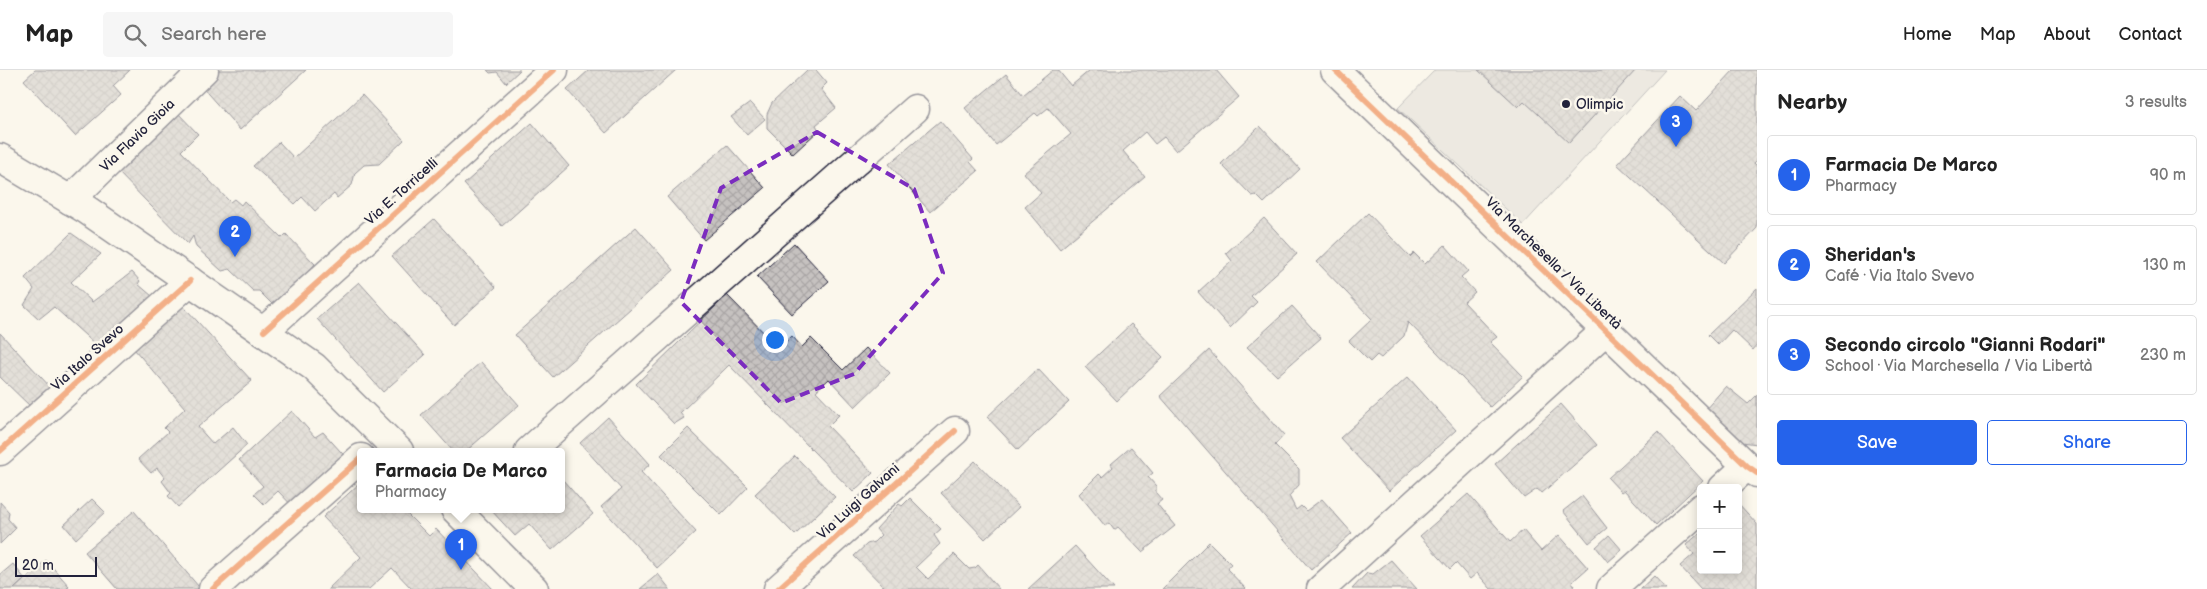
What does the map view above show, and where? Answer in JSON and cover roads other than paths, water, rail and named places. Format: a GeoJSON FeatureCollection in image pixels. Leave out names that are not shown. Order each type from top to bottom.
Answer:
{"type":"FeatureCollection","features":[{"type":"Feature","properties":{"kind":"street","name":"Via Flavio Gioia"},"geometry":{"type":"LineString","coordinates":[[70,200],[204,70]]}},
{"type":"Feature","properties":{"kind":"street","name":"Via E. Torricelli"},"geometry":{"type":"LineString","coordinates":[[264,331],[554,70]]}},
{"type":"Feature","properties":{"kind":"street","name":"Via Marchesella / Via Libertà"},"geometry":{"type":"LineString","coordinates":[[1335,70],[1752,470]]}},
{"type":"Feature","properties":{"kind":"street"},"geometry":{"type":"LineString","coordinates":[[533,448],[915,109]]}},
{"type":"Feature","properties":{"kind":"street"},"geometry":{"type":"LineString","coordinates":[[0,158],[70,200],[314,367],[384,446]]}},
{"type":"Feature","properties":{"kind":"street","name":"Via Italo Svevo"},"geometry":{"type":"LineString","coordinates":[[0,451],[190,281]]}},
{"type":"Feature","properties":{"kind":"street"},"geometry":{"type":"LineString","coordinates":[[1321,589],[1606,330]]}},
{"type":"Feature","properties":{"kind":"street","name":"Via Luigi Galvani"},"geometry":{"type":"LineString","coordinates":[[778,589],[955,431]]}},
{"type":"Feature","properties":{"kind":"street"},"geometry":{"type":"LineString","coordinates":[[213,589],[357,462]]}},
{"type":"Feature","properties":{"kind":"street"},"geometry":{"type":"LineString","coordinates":[[1729,484],[1752,470]]}},
{"type":"Feature","properties":{"kind":"street"},"geometry":{"type":"LineString","coordinates":[[1611,589],[1697,512]]}},
{"type":"Feature","properties":{"kind":"street"},"geometry":{"type":"LineString","coordinates":[[462,513],[534,589]]}},
{"type":"Feature","properties":{"kind":"place","name":"Olimpic"},"geometry":{"type":"Point","coordinates":[1566,104]}},
{"type":"Feature","properties":{"kind":"place","name":"Secondo circolo \"Gianni Rodari\""},"geometry":{"type":"Point","coordinates":[1676,147]}},
{"type":"Feature","properties":{"kind":"place","name":"Sheridan's"},"geometry":{"type":"Point","coordinates":[235,257]}},
{"type":"Feature","properties":{"kind":"place","name":"Farmacia De Marco"},"geometry":{"type":"Point","coordinates":[461,570]}}]}
